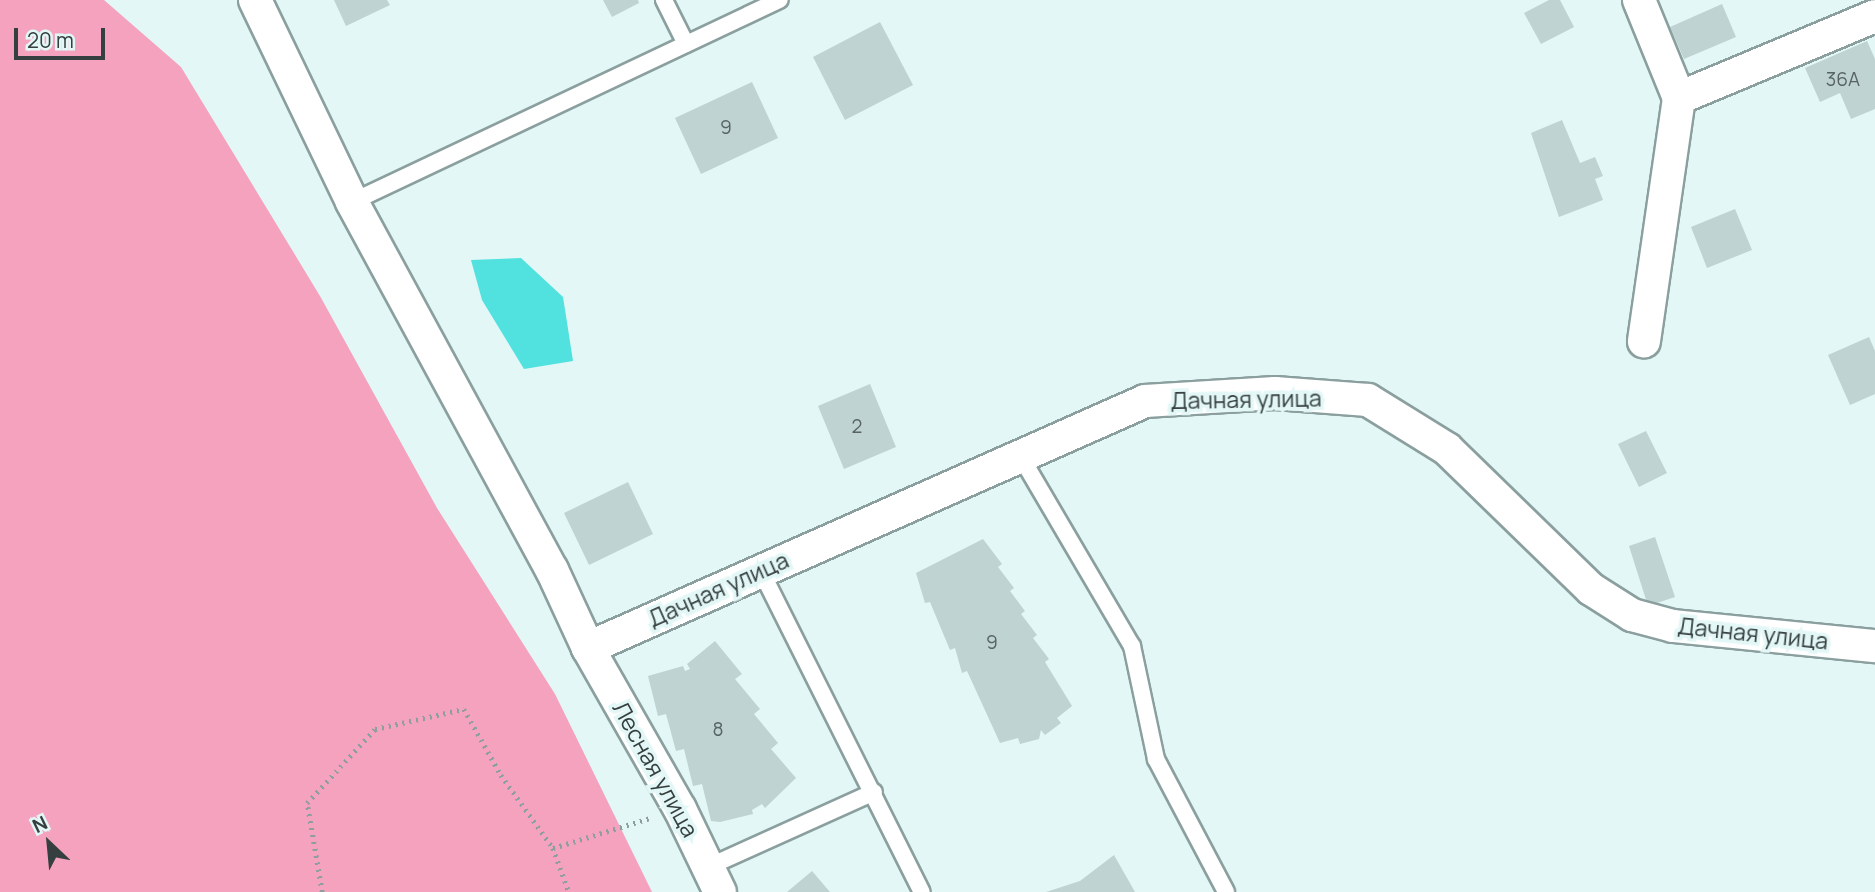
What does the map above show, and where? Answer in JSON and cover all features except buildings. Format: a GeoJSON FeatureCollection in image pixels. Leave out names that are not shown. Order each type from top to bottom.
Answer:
{"type":"FeatureCollection","features":[{"type":"Feature","properties":{"kind":"street","name":"Лесная улица"},"geometry":{"type":"LineString","coordinates":[[255,0],[352,202],[552,570],[588,648],[681,809],[714,880]]}},
{"type":"Feature","properties":{"kind":"street"},"geometry":{"type":"LineString","coordinates":[[1639,0],[1679,98],[1644,342]]}},
{"type":"Feature","properties":{"kind":"street"},"geometry":{"type":"LineString","coordinates":[[1679,98],[1875,16]]}},
{"type":"Feature","properties":{"kind":"street","name":"Дачная улица"},"geometry":{"type":"LineString","coordinates":[[588,648],[760,569],[1145,401],[1275,393],[1368,400],[1447,449],[1591,589],[1632,615],[1673,626],[1875,646]]}},
{"type":"Feature","properties":{"kind":"lane"},"geometry":{"type":"LineString","coordinates":[[664,0],[685,44]]}},
{"type":"Feature","properties":{"kind":"lane"},"geometry":{"type":"LineString","coordinates":[[352,202],[780,0]]}},
{"type":"Feature","properties":{"kind":"lane"},"geometry":{"type":"LineString","coordinates":[[1021,457],[1132,646],[1156,759],[1226,892]]}},
{"type":"Feature","properties":{"kind":"lane"},"geometry":{"type":"LineString","coordinates":[[760,569],[922,892]]}},
{"type":"Feature","properties":{"kind":"lane"},"geometry":{"type":"LineString","coordinates":[[714,880],[874,792]]}},
{"type":"Feature","properties":{"kind":"path"},"geometry":{"type":"LineString","coordinates":[[322,892],[307,803],[375,729],[464,709],[501,775],[553,848],[569,892]]}},
{"type":"Feature","properties":{"kind":"path"},"geometry":{"type":"LineString","coordinates":[[553,848],[681,809]]}},
{"type":"Feature","properties":{"kind":"shaded area"},"geometry":{"type":"Polygon","coordinates":[[[0,0],[104,0],[181,67],[320,296],[437,508],[555,694],[652,892],[0,892],[0,0]]]}},
{"type":"Feature","properties":{"kind":"water"},"geometry":{"type":"Polygon","coordinates":[[[521,258],[563,297],[573,361],[524,369],[482,300],[471,260],[521,258]]]}}]}
